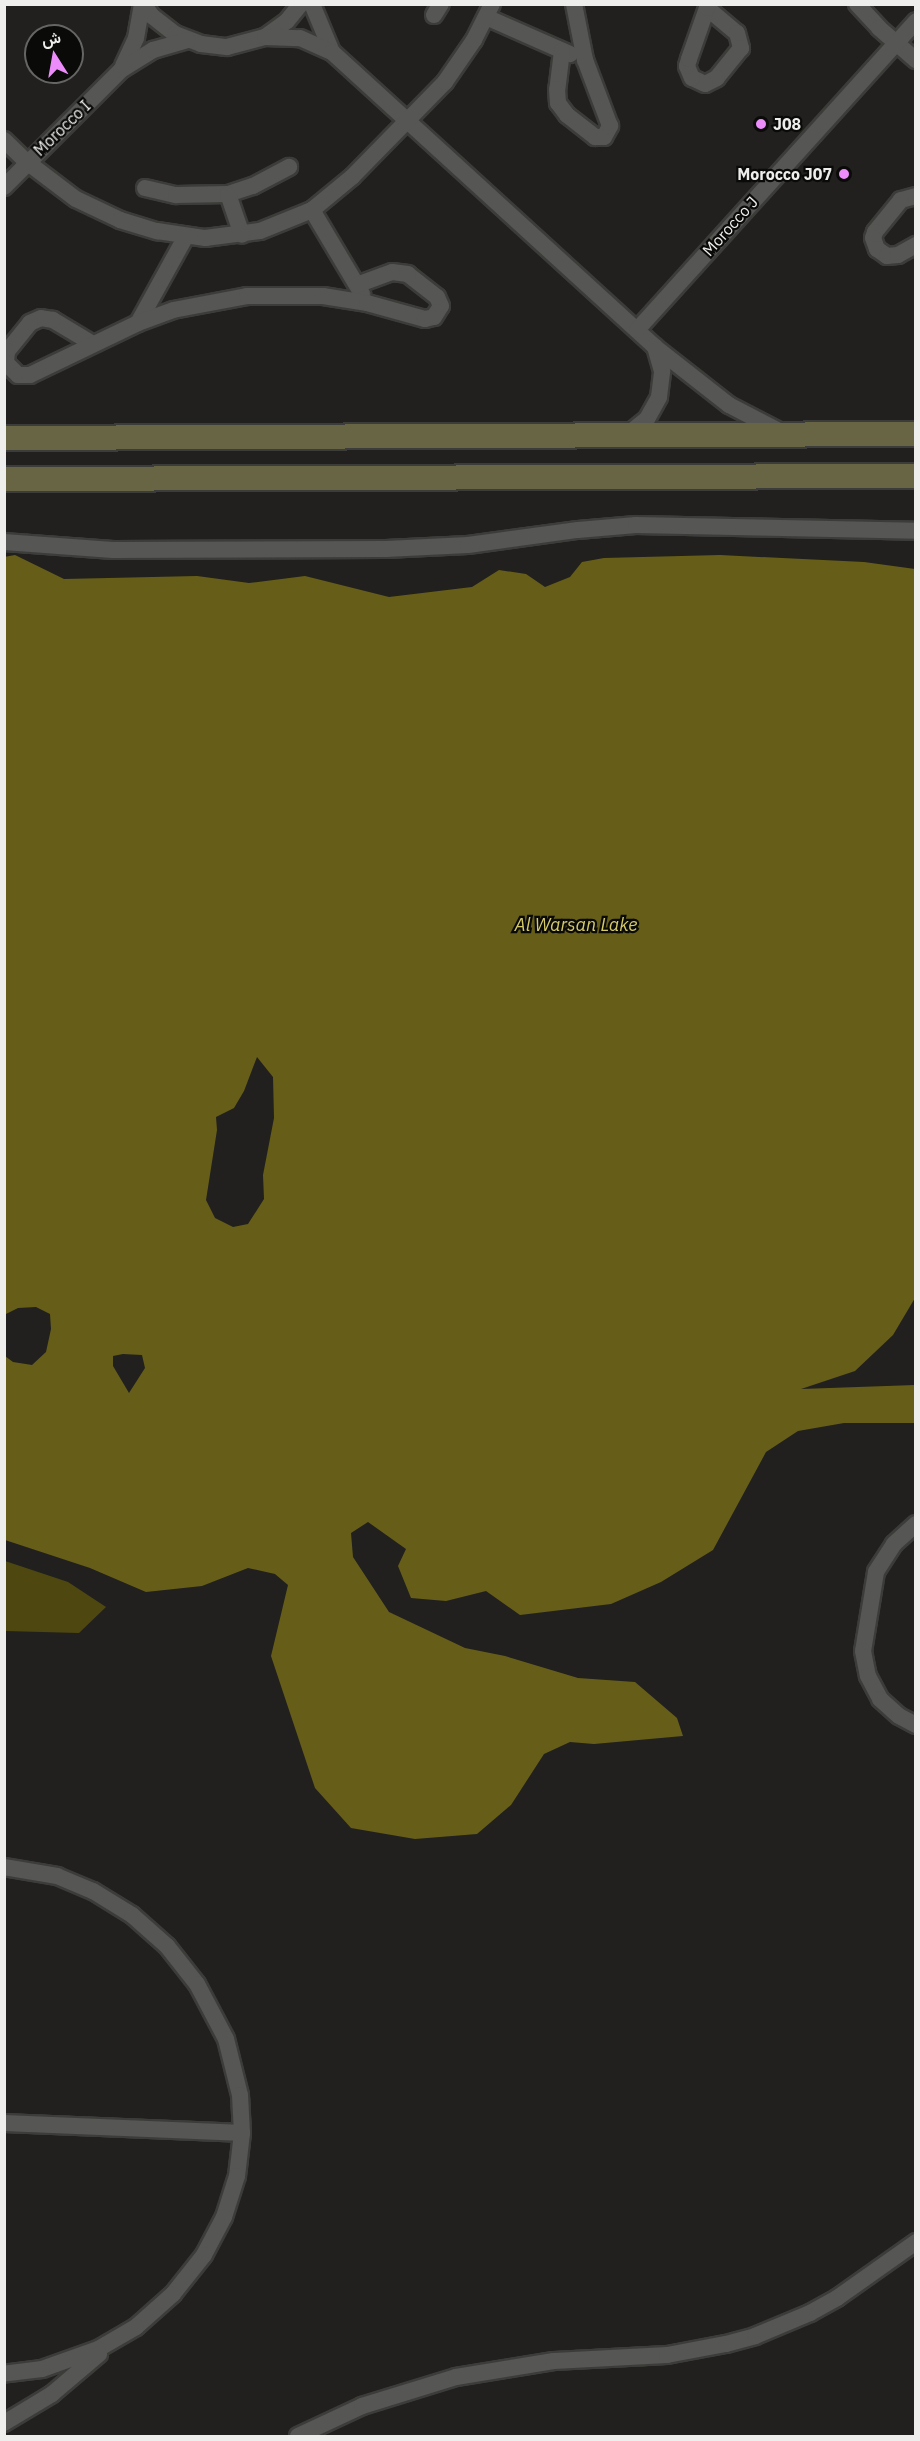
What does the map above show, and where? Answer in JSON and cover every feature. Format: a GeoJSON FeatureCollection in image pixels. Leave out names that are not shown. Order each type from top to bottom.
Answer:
{"type":"FeatureCollection","features":[{"type":"Feature","properties":{"kind":"street"},"geometry":{"type":"LineString","coordinates":[[143,4],[162,26],[188,40],[227,47],[265,37],[300,38],[332,52],[655,347],[729,405],[748,417],[789,434]]}},
{"type":"Feature","properties":{"kind":"street","name":"Morocco I"},"geometry":{"type":"LineString","coordinates":[[122,70],[136,38],[143,4]]}},
{"type":"Feature","properties":{"kind":"street"},"geometry":{"type":"LineString","coordinates":[[265,37],[287,21],[301,4]]}},
{"type":"Feature","properties":{"kind":"street"},"geometry":{"type":"LineString","coordinates":[[312,4],[332,52]]}},
{"type":"Feature","properties":{"kind":"street"},"geometry":{"type":"LineString","coordinates":[[562,51],[556,89],[558,103],[567,115],[595,137],[604,137],[610,126],[585,60],[574,4]]}},
{"type":"Feature","properties":{"kind":"street"},"geometry":{"type":"LineString","coordinates":[[857,4],[915,60]]}},
{"type":"Feature","properties":{"kind":"street"},"geometry":{"type":"LineString","coordinates":[[4,140],[27,162],[76,199],[102,213],[157,231],[186,236],[205,238],[242,235],[278,225],[312,210],[346,183],[460,61],[489,11],[562,51],[585,60]]}},
{"type":"Feature","properties":{"kind":"street","name":"Morocco J"},"geometry":{"type":"LineString","coordinates":[[637,330],[915,21]]}},
{"type":"Feature","properties":{"kind":"street","name":"Morocco I"},"geometry":{"type":"LineString","coordinates":[[4,187],[122,70],[153,50],[188,40]]}},
{"type":"Feature","properties":{"kind":"street"},"geometry":{"type":"LineString","coordinates":[[145,188],[184,196],[228,194],[260,183],[289,167]]}},
{"type":"Feature","properties":{"kind":"street"},"geometry":{"type":"LineString","coordinates":[[228,194],[242,235]]}},
{"type":"Feature","properties":{"kind":"street"},"geometry":{"type":"LineString","coordinates":[[915,196],[901,200],[875,232],[873,238],[877,249],[887,256],[898,255],[915,245]]}},
{"type":"Feature","properties":{"kind":"street"},"geometry":{"type":"LineString","coordinates":[[312,210],[367,303]]}},
{"type":"Feature","properties":{"kind":"street"},"geometry":{"type":"LineString","coordinates":[[138,323],[186,236]]}},
{"type":"Feature","properties":{"kind":"street"},"geometry":{"type":"LineString","coordinates":[[93,344],[53,320],[41,318],[30,323],[7,351],[6,363],[18,375],[30,375],[138,323],[173,310],[247,296],[295,294],[367,303],[425,319],[438,314],[441,306],[437,297],[408,274],[392,272],[357,285]]}},
{"type":"Feature","properties":{"kind":"street"},"geometry":{"type":"LineString","coordinates":[[627,435],[647,419],[659,397],[662,371],[655,347]]}},
{"type":"Feature","properties":{"kind":"street"},"geometry":{"type":"LineString","coordinates":[[4,438],[915,434]]}},
{"type":"Feature","properties":{"kind":"street"},"geometry":{"type":"LineString","coordinates":[[4,479],[915,476]]}},
{"type":"Feature","properties":{"kind":"street"},"geometry":{"type":"LineString","coordinates":[[4,542],[113,550],[386,549],[468,545],[636,525],[915,531]]}},
{"type":"Feature","properties":{"kind":"street"},"geometry":{"type":"LineString","coordinates":[[915,1524],[894,1544],[876,1572],[863,1651],[868,1676],[880,1699],[899,1716],[915,1725]]}},
{"type":"Feature","properties":{"kind":"street"},"geometry":{"type":"LineString","coordinates":[[4,1867],[57,1876],[93,1891],[132,1915],[167,1946],[198,1983],[226,2039],[240,2095],[242,2133],[231,2197],[204,2255],[173,2294],[155,2311],[111,2343],[59,2389],[4,2423]]}},
{"type":"Feature","properties":{"kind":"street"},"geometry":{"type":"LineString","coordinates":[[4,2123],[242,2133]]}},
{"type":"Feature","properties":{"kind":"street"},"geometry":{"type":"LineString","coordinates":[[298,2436],[362,2406],[456,2377],[554,2361],[687,2352],[755,2336],[837,2298],[915,2242]]}},
{"type":"Feature","properties":{"kind":"street"},"geometry":{"type":"LineString","coordinates":[[4,2374],[64,2363],[111,2343]]}},
{"type":"Feature","properties":{"kind":"shaded area"},"geometry":{"type":"Polygon","coordinates":[[[5,1561],[68,1582],[106,1607],[79,1633],[5,1631],[5,1561]]]}},
{"type":"Feature","properties":{"kind":"water","name":"Al Warsan Lake"},"geometry":{"type":"Polygon","coordinates":[[[15,555],[64,579],[197,576],[249,583],[305,576],[389,597],[472,587],[499,570],[526,574],[545,587],[570,577],[582,562],[604,558],[720,555],[864,562],[915,569],[915,1298],[893,1335],[855,1371],[801,1389],[915,1385],[915,1423],[844,1423],[798,1431],[766,1452],[713,1550],[661,1582],[611,1604],[520,1615],[486,1591],[446,1601],[411,1598],[398,1566],[406,1549],[368,1522],[351,1533],[353,1557],[389,1612],[465,1648],[505,1656],[578,1678],[635,1682],[677,1718],[683,1736],[594,1744],[570,1742],[544,1754],[511,1805],[477,1834],[415,1839],[351,1828],[315,1788],[271,1656],[288,1585],[275,1574],[248,1568],[202,1586],[146,1592],[90,1568],[5,1540],[5,1356],[13,1362],[32,1365],[46,1352],[51,1329],[50,1314],[36,1307],[18,1308],[4,1315],[4,557],[15,555]],[[257,1057],[244,1091],[234,1108],[216,1117],[217,1130],[206,1200],[215,1218],[233,1227],[248,1224],[264,1199],[263,1175],[274,1118],[273,1077],[257,1057]],[[142,1355],[113,1356],[113,1366],[129,1393],[145,1368],[142,1355]]]}},
{"type":"Feature","properties":{"kind":"place","name":"J08"},"geometry":{"type":"Point","coordinates":[761,124]}},
{"type":"Feature","properties":{"kind":"place","name":"Morocco J07"},"geometry":{"type":"Point","coordinates":[844,174]}}]}
